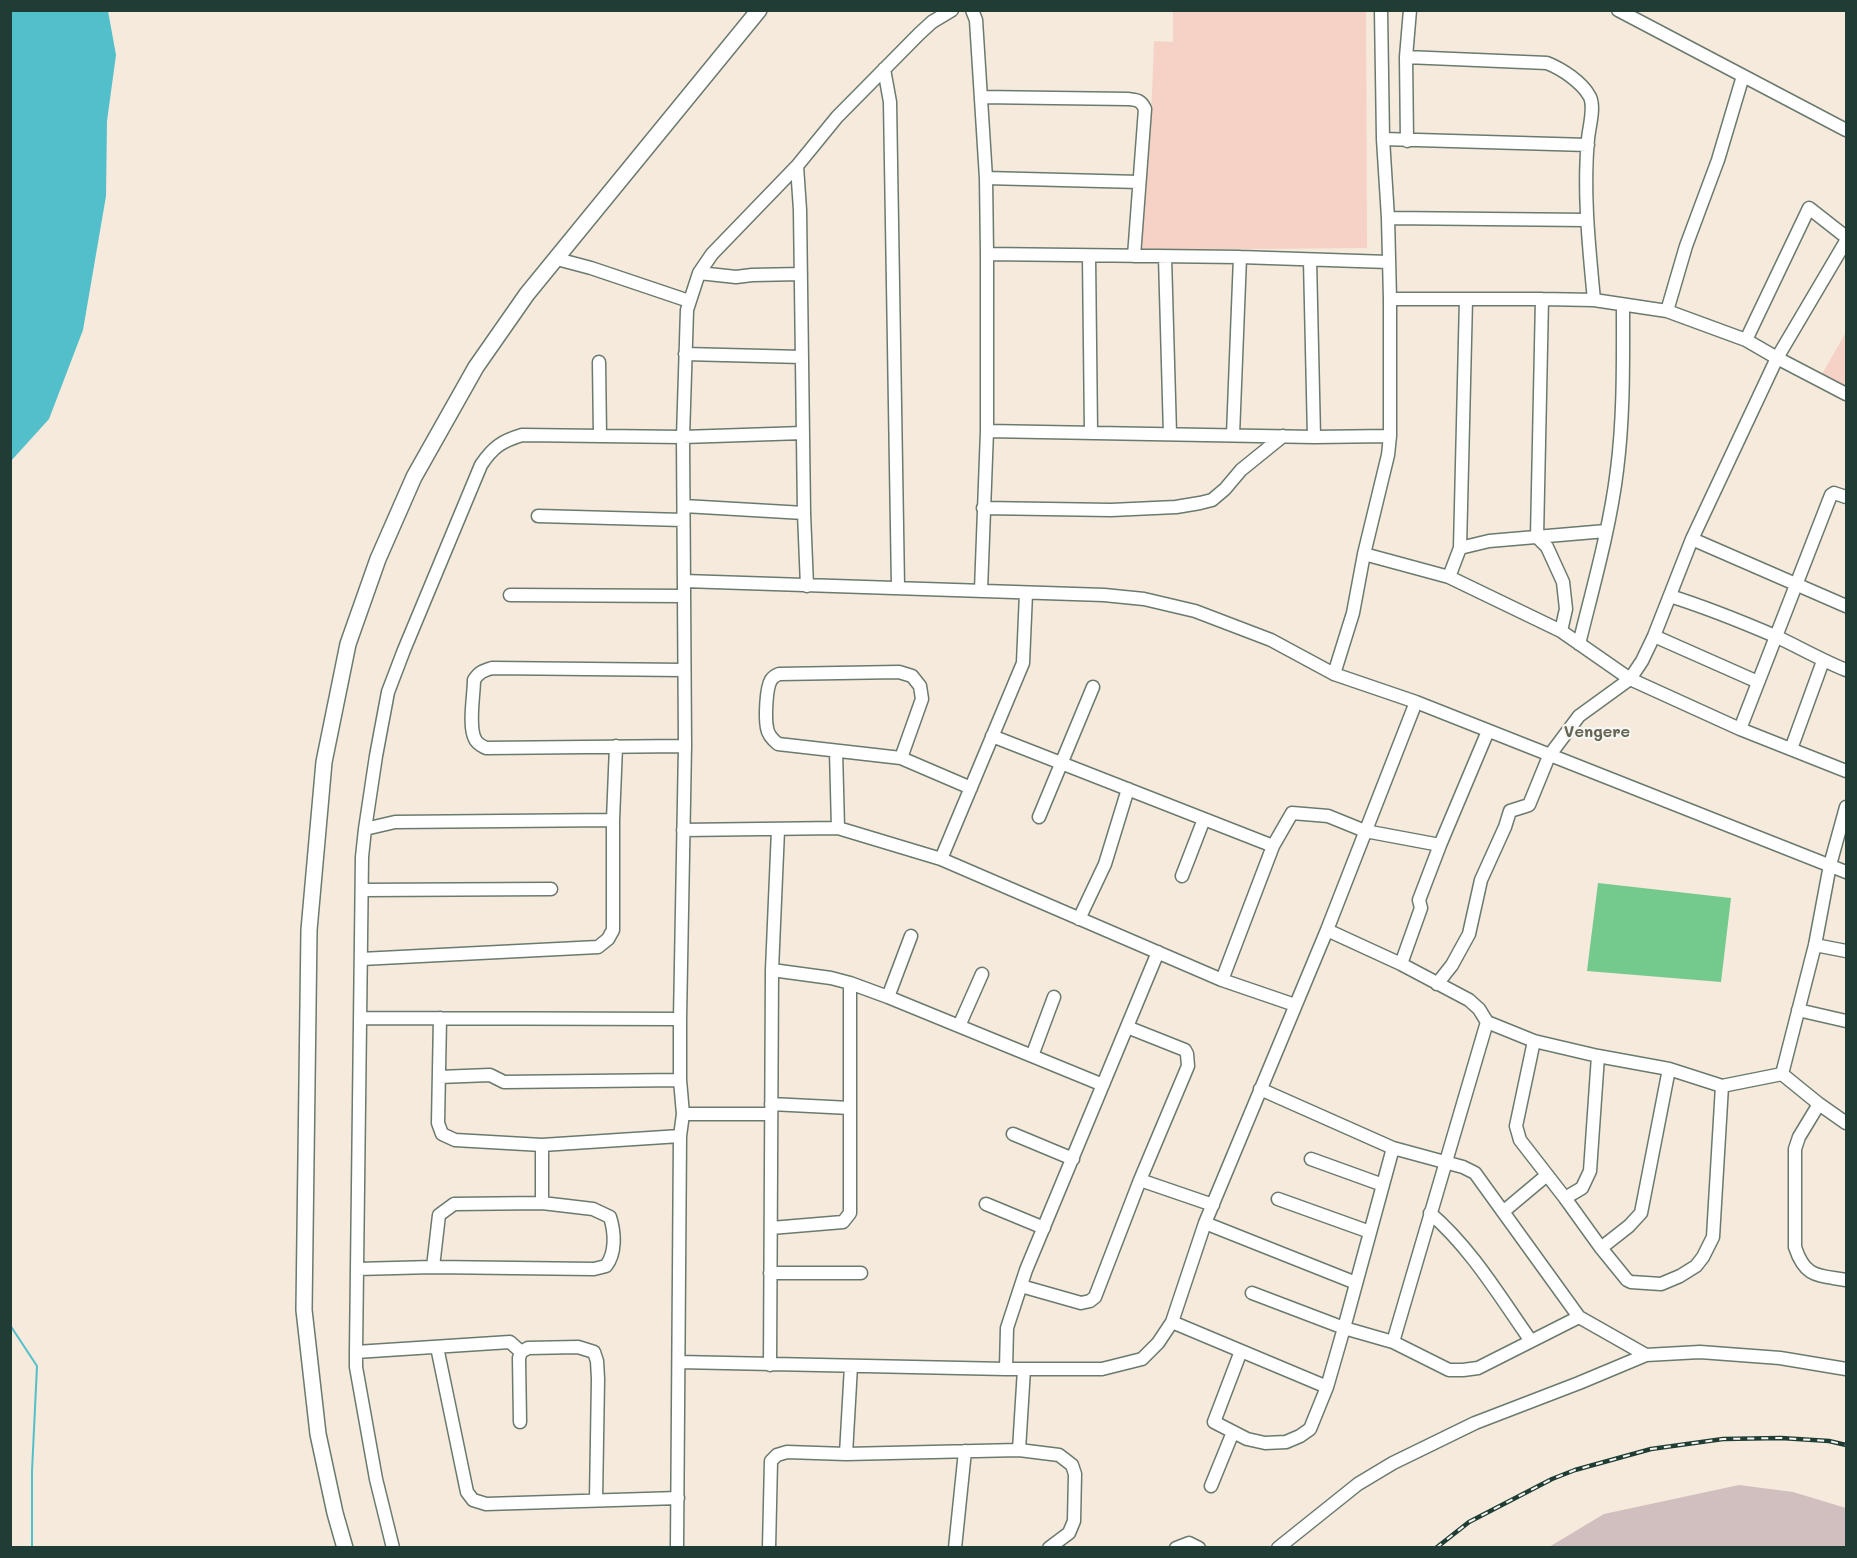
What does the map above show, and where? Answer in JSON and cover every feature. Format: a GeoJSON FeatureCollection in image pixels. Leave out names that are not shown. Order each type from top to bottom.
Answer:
{"type":"FeatureCollection","features":[{"type":"Feature","properties":{"kind":"main road"},"geometry":{"type":"LineString","coordinates":[[345,1548],[334,1512],[318,1434],[304,1310],[309,930],[324,762],[348,644],[378,559],[414,477],[476,368],[527,294],[759,10]]}},
{"type":"Feature","properties":{"kind":"street"},"geometry":{"type":"LineString","coordinates":[[677,1548],[680,1136],[683,1114],[680,1080],[680,1019],[685,746],[683,437],[687,310],[699,273],[712,254],[797,166],[837,117],[884,69],[925,28],[952,10]]}},
{"type":"Feature","properties":{"kind":"street"},"geometry":{"type":"LineString","coordinates":[[972,10],[976,20],[986,178],[987,431],[981,590]]}},
{"type":"Feature","properties":{"kind":"street"},"geometry":{"type":"LineString","coordinates":[[1334,674],[1353,613],[1364,554],[1388,455],[1390,436],[1390,299],[1383,139],[1381,10]]}},
{"type":"Feature","properties":{"kind":"street"},"geometry":{"type":"LineString","coordinates":[[1407,141],[1406,57],[1410,10]]}},
{"type":"Feature","properties":{"kind":"street"},"geometry":{"type":"LineString","coordinates":[[1618,10],[1846,130]]}},
{"type":"Feature","properties":{"kind":"street"},"geometry":{"type":"LineString","coordinates":[[1406,57],[1547,63],[1560,69],[1589,97],[1592,104],[1588,145],[1587,220],[1594,300]]}},
{"type":"Feature","properties":{"kind":"street"},"geometry":{"type":"LineString","coordinates":[[884,69],[890,102],[898,587]]}},
{"type":"Feature","properties":{"kind":"street"},"geometry":{"type":"LineString","coordinates":[[1667,310],[1686,246],[1718,160],[1743,76]]}},
{"type":"Feature","properties":{"kind":"street"},"geometry":{"type":"LineString","coordinates":[[981,97],[1139,100],[1145,109],[1134,256]]}},
{"type":"Feature","properties":{"kind":"street"},"geometry":{"type":"LineString","coordinates":[[1383,139],[1588,145]]}},
{"type":"Feature","properties":{"kind":"street"},"geometry":{"type":"LineString","coordinates":[[797,166],[800,210],[807,586]]}},
{"type":"Feature","properties":{"kind":"street"},"geometry":{"type":"LineString","coordinates":[[986,178],[1139,182]]}},
{"type":"Feature","properties":{"kind":"street"},"geometry":{"type":"LineString","coordinates":[[1437,984],[1452,965],[1469,934],[1480,880],[1510,811],[1529,805],[1549,756],[1579,716],[1630,679],[1642,661],[1692,540],[1777,358],[1846,239],[1809,208],[1746,340]]}},
{"type":"Feature","properties":{"kind":"street"},"geometry":{"type":"LineString","coordinates":[[1388,218],[1587,220]]}},
{"type":"Feature","properties":{"kind":"street"},"geometry":{"type":"LineString","coordinates":[[987,254],[1240,257],[1388,262]]}},
{"type":"Feature","properties":{"kind":"street"},"geometry":{"type":"LineString","coordinates":[[1089,256],[1091,432]]}},
{"type":"Feature","properties":{"kind":"street"},"geometry":{"type":"LineString","coordinates":[[1165,257],[1170,434]]}},
{"type":"Feature","properties":{"kind":"street"},"geometry":{"type":"LineString","coordinates":[[1233,435],[1240,257]]}},
{"type":"Feature","properties":{"kind":"street"},"geometry":{"type":"LineString","coordinates":[[557,259],[689,301]]}},
{"type":"Feature","properties":{"kind":"street"},"geometry":{"type":"LineString","coordinates":[[1310,260],[1314,437]]}},
{"type":"Feature","properties":{"kind":"street"},"geometry":{"type":"LineString","coordinates":[[699,273],[736,277],[801,274]]}},
{"type":"Feature","properties":{"kind":"street"},"geometry":{"type":"LineString","coordinates":[[1542,298],[1537,537],[1547,547],[1563,582],[1566,609],[1561,631]]}},
{"type":"Feature","properties":{"kind":"street"},"geometry":{"type":"LineString","coordinates":[[1390,299],[1594,300],[1667,310],[1746,340],[1846,394]]}},
{"type":"Feature","properties":{"kind":"street"},"geometry":{"type":"LineString","coordinates":[[1449,578],[1460,548],[1466,299]]}},
{"type":"Feature","properties":{"kind":"street"},"geometry":{"type":"LineString","coordinates":[[1579,644],[1606,531],[1617,471],[1623,384],[1623,305]]}},
{"type":"Feature","properties":{"kind":"street"},"geometry":{"type":"LineString","coordinates":[[685,354],[802,357]]}},
{"type":"Feature","properties":{"kind":"street"},"geometry":{"type":"LineString","coordinates":[[599,362],[600,436]]}},
{"type":"Feature","properties":{"kind":"street"},"geometry":{"type":"LineString","coordinates":[[987,431],[1314,437],[1390,436]]}},
{"type":"Feature","properties":{"kind":"street"},"geometry":{"type":"LineString","coordinates":[[393,1548],[376,1479],[356,1367],[362,856],[376,756],[388,692],[481,465],[487,455],[503,441],[522,435],[683,437],[803,433]]}},
{"type":"Feature","properties":{"kind":"street"},"geometry":{"type":"LineString","coordinates":[[983,508],[1111,510],[1176,507],[1200,503],[1212,500],[1225,489],[1240,470],[1283,436]]}},
{"type":"Feature","properties":{"kind":"street"},"geometry":{"type":"LineString","coordinates":[[1740,729],[1831,495],[1834,493],[1846,497]]}},
{"type":"Feature","properties":{"kind":"street"},"geometry":{"type":"LineString","coordinates":[[684,506],[804,513]]}},
{"type":"Feature","properties":{"kind":"street"},"geometry":{"type":"LineString","coordinates":[[538,516],[683,520]]}},
{"type":"Feature","properties":{"kind":"street"},"geometry":{"type":"LineString","coordinates":[[1460,548],[1490,541],[1606,531]]}},
{"type":"Feature","properties":{"kind":"street"},"geometry":{"type":"LineString","coordinates":[[1692,540],[1846,605]]}},
{"type":"Feature","properties":{"kind":"street"},"geometry":{"type":"LineString","coordinates":[[1364,554],[1449,578],[1561,631],[1630,679],[1740,729],[1846,771]]}},
{"type":"Feature","properties":{"kind":"street"},"geometry":{"type":"LineString","coordinates":[[684,581],[1104,595],[1144,599],[1195,611],[1271,640],[1334,674],[1416,702],[1846,872]]}},
{"type":"Feature","properties":{"kind":"street"},"geometry":{"type":"LineString","coordinates":[[941,859],[1023,663],[1026,593]]}},
{"type":"Feature","properties":{"kind":"street"},"geometry":{"type":"LineString","coordinates":[[510,595],[684,596]]}},
{"type":"Feature","properties":{"kind":"street"},"geometry":{"type":"LineString","coordinates":[[1670,596],[1701,606],[1776,637],[1823,661],[1846,669]]}},
{"type":"Feature","properties":{"kind":"street"},"geometry":{"type":"LineString","coordinates":[[1654,636],[1758,682]]}},
{"type":"Feature","properties":{"kind":"street"},"geometry":{"type":"LineString","coordinates":[[1791,749],[1823,661]]}},
{"type":"Feature","properties":{"kind":"street"},"geometry":{"type":"LineString","coordinates":[[684,670],[492,668],[478,674],[474,680],[472,728],[478,744],[486,748],[685,746]]}},
{"type":"Feature","properties":{"kind":"street"},"geometry":{"type":"LineString","coordinates":[[901,758],[922,699],[920,686],[912,676],[899,672],[779,674],[772,678],[768,686],[767,729],[771,739],[778,744],[901,758],[971,788]]}},
{"type":"Feature","properties":{"kind":"street"},"geometry":{"type":"LineString","coordinates":[[1039,817],[1093,687]]}},
{"type":"Feature","properties":{"kind":"street"},"geometry":{"type":"LineString","coordinates":[[680,1362],[1102,1369],[1142,1359],[1172,1322],[1205,1223],[1327,930],[1416,702]]}},
{"type":"Feature","properties":{"kind":"street"},"geometry":{"type":"LineString","coordinates":[[1401,964],[1420,908],[1419,900],[1488,731]]}},
{"type":"Feature","properties":{"kind":"street"},"geometry":{"type":"LineString","coordinates":[[992,736],[1273,846]]}},
{"type":"Feature","properties":{"kind":"street"},"geometry":{"type":"LineString","coordinates":[[361,959],[598,947],[608,939],[613,930],[616,746]]}},
{"type":"Feature","properties":{"kind":"street"},"geometry":{"type":"LineString","coordinates":[[836,751],[838,828]]}},
{"type":"Feature","properties":{"kind":"street"},"geometry":{"type":"LineString","coordinates":[[1079,919],[1105,864],[1128,789]]}},
{"type":"Feature","properties":{"kind":"street"},"geometry":{"type":"LineString","coordinates":[[1782,1074],[1815,945],[1830,865],[1846,807]]}},
{"type":"Feature","properties":{"kind":"street"},"geometry":{"type":"LineString","coordinates":[[1222,980],[1273,846],[1292,813],[1329,816],[1365,831],[1440,845]]}},
{"type":"Feature","properties":{"kind":"street"},"geometry":{"type":"LineString","coordinates":[[1182,876],[1204,819]]}},
{"type":"Feature","properties":{"kind":"street"},"geometry":{"type":"LineString","coordinates":[[365,830],[395,822],[613,820]]}},
{"type":"Feature","properties":{"kind":"street"},"geometry":{"type":"LineString","coordinates":[[683,830],[838,828],[941,859],[1222,980],[1295,1005]]}},
{"type":"Feature","properties":{"kind":"street"},"geometry":{"type":"LineString","coordinates":[[770,1365],[772,970],[778,830]]}},
{"type":"Feature","properties":{"kind":"street"},"geometry":{"type":"LineString","coordinates":[[362,890],[551,890]]}},
{"type":"Feature","properties":{"kind":"street"},"geometry":{"type":"LineString","coordinates":[[1327,930],[1401,964],[1469,1000],[1479,1009],[1487,1022],[1534,1041],[1670,1069],[1722,1086],[1782,1074]]}},
{"type":"Feature","properties":{"kind":"street"},"geometry":{"type":"LineString","coordinates":[[888,997],[911,936]]}},
{"type":"Feature","properties":{"kind":"street"},"geometry":{"type":"LineString","coordinates":[[1815,945],[1846,951]]}},
{"type":"Feature","properties":{"kind":"street"},"geometry":{"type":"LineString","coordinates":[[1006,1369],[1007,1328],[1026,1270],[1158,952]]}},
{"type":"Feature","properties":{"kind":"street"},"geometry":{"type":"LineString","coordinates":[[772,970],[831,978],[850,983],[1103,1085]]}},
{"type":"Feature","properties":{"kind":"street"},"geometry":{"type":"LineString","coordinates":[[959,1026],[982,974]]}},
{"type":"Feature","properties":{"kind":"street"},"geometry":{"type":"LineString","coordinates":[[771,1228],[843,1222],[850,1212],[850,983]]}},
{"type":"Feature","properties":{"kind":"street"},"geometry":{"type":"LineString","coordinates":[[1032,1056],[1054,997]]}},
{"type":"Feature","properties":{"kind":"street"},"geometry":{"type":"LineString","coordinates":[[1798,1010],[1846,1021]]}},
{"type":"Feature","properties":{"kind":"street"},"geometry":{"type":"LineString","coordinates":[[360,1018],[680,1019]]}},
{"type":"Feature","properties":{"kind":"street"},"geometry":{"type":"LineString","coordinates":[[440,1018],[438,1123],[442,1134],[455,1140],[542,1145],[680,1136]]}},
{"type":"Feature","properties":{"kind":"street"},"geometry":{"type":"LineString","coordinates":[[1393,1342],[1487,1022]]}},
{"type":"Feature","properties":{"kind":"street"},"geometry":{"type":"LineString","coordinates":[[1021,1286],[1081,1303],[1095,1297],[1140,1180],[1188,1066],[1185,1050],[1127,1027]]}},
{"type":"Feature","properties":{"kind":"street"},"geometry":{"type":"LineString","coordinates":[[1534,1041],[1516,1126],[1520,1140],[1627,1280],[1640,1284],[1661,1284],[1696,1266],[1713,1237],[1722,1086]]}},
{"type":"Feature","properties":{"kind":"street"},"geometry":{"type":"LineString","coordinates":[[1565,1198],[1582,1188],[1590,1172],[1598,1056]]}},
{"type":"Feature","properties":{"kind":"street"},"geometry":{"type":"LineString","coordinates":[[1601,1248],[1629,1226],[1641,1213],[1670,1069]]}},
{"type":"Feature","properties":{"kind":"street"},"geometry":{"type":"LineString","coordinates":[[1782,1074],[1846,1123]]}},
{"type":"Feature","properties":{"kind":"street"},"geometry":{"type":"LineString","coordinates":[[439,1077],[490,1075],[504,1082],[680,1080]]}},
{"type":"Feature","properties":{"kind":"street"},"geometry":{"type":"LineString","coordinates":[[1260,1089],[1393,1148],[1445,1162],[1474,1173],[1504,1211],[1579,1317],[1647,1355]]}},
{"type":"Feature","properties":{"kind":"street"},"geometry":{"type":"LineString","coordinates":[[1819,1104],[1799,1137],[1795,1149],[1795,1247],[1800,1261],[1812,1274],[1846,1280]]}},
{"type":"Feature","properties":{"kind":"street"},"geometry":{"type":"LineString","coordinates":[[683,1114],[771,1109],[850,1108]]}},
{"type":"Feature","properties":{"kind":"street"},"geometry":{"type":"LineString","coordinates":[[1013,1134],[1073,1159]]}},
{"type":"Feature","properties":{"kind":"street"},"geometry":{"type":"LineString","coordinates":[[542,1145],[543,1203]]}},
{"type":"Feature","properties":{"kind":"street"},"geometry":{"type":"LineString","coordinates":[[1241,1351],[1214,1422],[1247,1439],[1265,1443],[1286,1442],[1300,1437],[1310,1429],[1327,1387],[1393,1148]]}},
{"type":"Feature","properties":{"kind":"street"},"geometry":{"type":"LineString","coordinates":[[1311,1159],[1383,1185]]}},
{"type":"Feature","properties":{"kind":"street"},"geometry":{"type":"LineString","coordinates":[[1504,1211],[1547,1175]]}},
{"type":"Feature","properties":{"kind":"street"},"geometry":{"type":"LineString","coordinates":[[1140,1180],[1213,1205]]}},
{"type":"Feature","properties":{"kind":"street"},"geometry":{"type":"LineString","coordinates":[[1278,1199],[1370,1232]]}},
{"type":"Feature","properties":{"kind":"street"},"geometry":{"type":"LineString","coordinates":[[357,1269],[434,1267],[594,1269],[606,1266],[612,1258],[614,1229],[610,1217],[593,1209],[543,1203],[454,1204],[439,1215],[434,1267]]}},
{"type":"Feature","properties":{"kind":"street"},"geometry":{"type":"LineString","coordinates":[[987,1204],[1044,1228]]}},
{"type":"Feature","properties":{"kind":"street"},"geometry":{"type":"LineString","coordinates":[[1430,1213],[1466,1249],[1531,1341]]}},
{"type":"Feature","properties":{"kind":"street"},"geometry":{"type":"LineString","coordinates":[[1205,1223],[1356,1283]]}},
{"type":"Feature","properties":{"kind":"street"},"geometry":{"type":"LineString","coordinates":[[770,1273],[861,1273]]}},
{"type":"Feature","properties":{"kind":"street"},"geometry":{"type":"LineString","coordinates":[[1252,1293],[1344,1328],[1393,1342],[1449,1370],[1478,1368],[1579,1317]]}},
{"type":"Feature","properties":{"kind":"street"},"geometry":{"type":"LineString","coordinates":[[1172,1322],[1327,1387]]}},
{"type":"Feature","properties":{"kind":"street"},"geometry":{"type":"LineString","coordinates":[[356,1352],[510,1342],[521,1352]]}},
{"type":"Feature","properties":{"kind":"street"},"geometry":{"type":"LineString","coordinates":[[437,1347],[466,1491],[473,1500],[486,1504],[678,1498]]}},
{"type":"Feature","properties":{"kind":"street"},"geometry":{"type":"LineString","coordinates":[[520,1422],[519,1358],[521,1352],[528,1348],[578,1347],[594,1352],[598,1379],[596,1500]]}},
{"type":"Feature","properties":{"kind":"street"},"geometry":{"type":"LineString","coordinates":[[1278,1548],[1358,1484],[1393,1463],[1476,1423],[1647,1355],[1700,1352],[1780,1358],[1846,1369]]}},
{"type":"Feature","properties":{"kind":"street"},"geometry":{"type":"LineString","coordinates":[[846,1454],[851,1366]]}},
{"type":"Feature","properties":{"kind":"street"},"geometry":{"type":"LineString","coordinates":[[1019,1450],[1024,1369]]}},
{"type":"Feature","properties":{"kind":"street"},"geometry":{"type":"LineString","coordinates":[[1211,1486],[1233,1432]]}},
{"type":"Feature","properties":{"kind":"street"},"geometry":{"type":"LineString","coordinates":[[769,1548],[771,1461],[777,1455],[787,1452],[846,1454],[1019,1450],[1059,1455],[1072,1465],[1075,1474],[1074,1521],[1069,1533],[1049,1548]]}},
{"type":"Feature","properties":{"kind":"street"},"geometry":{"type":"LineString","coordinates":[[955,1548],[964,1451]]}},
{"type":"Feature","properties":{"kind":"street"},"geometry":{"type":"LineString","coordinates":[[1176,1548],[1189,1543],[1199,1548]]}},
{"type":"Feature","properties":{"kind":"shaded area"},"geometry":{"type":"Polygon","coordinates":[[[1173,11],[1366,11],[1367,248],[1141,250],[1154,41],[1173,42],[1173,11]]]}},
{"type":"Feature","properties":{"kind":"shaded area"},"geometry":{"type":"Polygon","coordinates":[[[1846,332],[1846,390],[1821,376],[1846,332]]]}},
{"type":"Feature","properties":{"kind":"shaded area"},"geometry":{"type":"Polygon","coordinates":[[[1739,1485],[1793,1492],[1846,1508],[1846,1547],[1549,1547],[1604,1514],[1739,1485]]]}},
{"type":"Feature","properties":{"kind":"green space"},"geometry":{"type":"Polygon","coordinates":[[[1598,883],[1731,898],[1721,982],[1587,971],[1598,883]]]}},
{"type":"Feature","properties":{"kind":"water"},"geometry":{"type":"Polygon","coordinates":[[[11,10],[108,11],[116,55],[107,121],[106,196],[83,330],[49,419],[11,461],[11,10]]]}},
{"type":"Feature","properties":{"kind":"waterway"},"geometry":{"type":"LineString","coordinates":[[10,1325],[37,1366],[32,1471],[32,1548]]}},
{"type":"Feature","properties":{"kind":"railway"},"geometry":{"type":"LineString","coordinates":[[1436,1548],[1469,1522],[1552,1479],[1575,1470],[1651,1449],[1723,1439],[1781,1438],[1829,1441],[1846,1445]]}},
{"type":"Feature","properties":{"kind":"district","name":"Vengere"},"geometry":{"type":"Point","coordinates":[1597,732]}}]}
